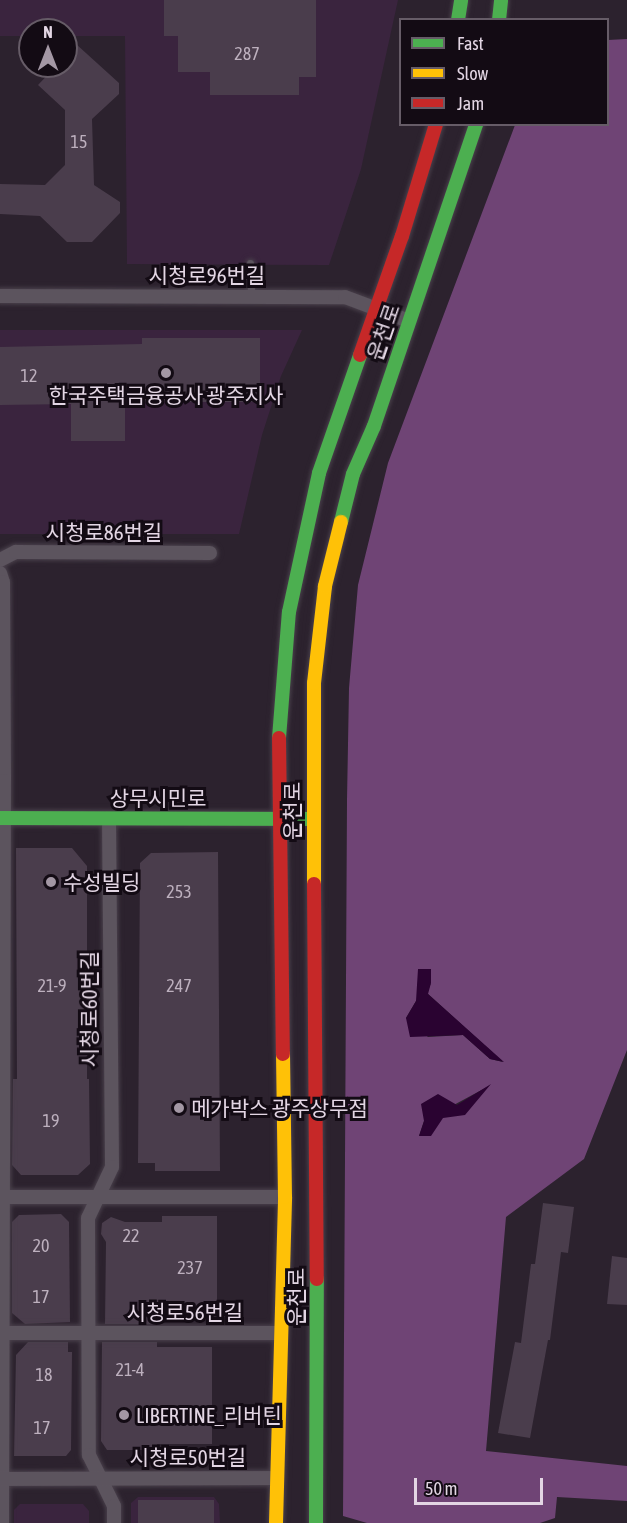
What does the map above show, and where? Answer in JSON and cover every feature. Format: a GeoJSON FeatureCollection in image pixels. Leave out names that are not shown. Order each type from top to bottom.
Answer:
{"type":"FeatureCollection","features":[{"type":"Feature","properties":{"kind":"street"},"geometry":{"type":"LineString","coordinates":[[458,18],[461,0]]}},
{"type":"Feature","properties":{"kind":"street"},"geometry":{"type":"LineString","coordinates":[[499,18],[501,0]]}},
{"type":"Feature","properties":{"kind":"street","name":"운천로"},"geometry":{"type":"LineString","coordinates":[[276,1523],[285,1197],[278,746],[293,586],[319,473],[402,236],[435,126]]}},
{"type":"Feature","properties":{"kind":"street","name":"운천로"},"geometry":{"type":"LineString","coordinates":[[316,1523],[314,682],[325,586],[353,474],[374,426],[475,126]]}},
{"type":"Feature","properties":{"kind":"street","name":"시청로96번길"},"geometry":{"type":"LineString","coordinates":[[0,296],[345,297],[409,321]]}},
{"type":"Feature","properties":{"kind":"street","name":"시청로86번길"},"geometry":{"type":"LineString","coordinates":[[0,560],[16,552],[210,553]]}},
{"type":"Feature","properties":{"kind":"street"},"geometry":{"type":"LineString","coordinates":[[0,573],[3,582],[0,1197],[2,1523]]}},
{"type":"Feature","properties":{"kind":"street","name":"상무시민로"},"geometry":{"type":"LineString","coordinates":[[2,818],[313,819]]}},
{"type":"Feature","properties":{"kind":"street","name":"시청로60번길"},"geometry":{"type":"LineString","coordinates":[[99,1196],[112,1167],[109,819]]}},
{"type":"Feature","properties":{"kind":"street"},"geometry":{"type":"LineString","coordinates":[[89,1333],[88,1218],[99,1196]]}},
{"type":"Feature","properties":{"kind":"street"},"geometry":{"type":"LineString","coordinates":[[0,1197],[285,1197]]}},
{"type":"Feature","properties":{"kind":"street","name":"시청로56번길"},"geometry":{"type":"LineString","coordinates":[[1,1333],[282,1333]]}},
{"type":"Feature","properties":{"kind":"street","name":"시청로50번길"},"geometry":{"type":"LineString","coordinates":[[89,1333],[89,1455],[100,1478]]}},
{"type":"Feature","properties":{"kind":"street"},"geometry":{"type":"LineString","coordinates":[[100,1478],[114,1506],[114,1523]]}},
{"type":"Feature","properties":{"kind":"street","name":"시청로50번길"},"geometry":{"type":"LineString","coordinates":[[1,1479],[277,1478]]}},
{"type":"Feature","properties":{"kind":"lane"},"geometry":{"type":"LineString","coordinates":[[250,263],[251,296]]}},
{"type":"Feature","properties":{"kind":"shaded area"},"geometry":{"type":"Polygon","coordinates":[[[0,0],[398,0],[361,169],[329,265],[127,264],[125,36],[78,36],[78,18],[18,18],[18,36],[0,36],[0,0]]]}},
{"type":"Feature","properties":{"kind":"shaded area"},"geometry":{"type":"Polygon","coordinates":[[[627,39],[627,1050],[584,1159],[506,1217],[486,1451],[627,1466],[627,1501],[557,1497],[555,1518],[540,1523],[367,1523],[343,1516],[349,688],[358,585],[388,463],[515,126],[609,126],[609,40],[627,39]],[[431,983],[406,1018],[428,1037],[463,1035],[490,1059],[503,1062],[427,993],[431,983]],[[489,1086],[424,1121],[419,1136],[489,1086]]]}},
{"type":"Feature","properties":{"kind":"shaded area"},"geometry":{"type":"Polygon","coordinates":[[[0,330],[302,330],[281,376],[262,435],[239,534],[0,534],[0,330]]]}},
{"type":"Feature","properties":{"kind":"shaded area"},"geometry":{"type":"Polygon","coordinates":[[[418,969],[431,969],[428,994],[504,1062],[490,1059],[463,1035],[410,1037],[406,1018],[416,1001],[418,969]]]}},
{"type":"Feature","properties":{"kind":"shaded area"},"geometry":{"type":"Polygon","coordinates":[[[491,1084],[465,1115],[443,1118],[431,1136],[419,1136],[424,1121],[421,1104],[438,1094],[457,1105],[491,1084]]]}},
{"type":"Feature","properties":{"kind":"shaded area"},"geometry":{"type":"Polygon","coordinates":[[[138,1497],[214,1497],[219,1504],[220,1523],[131,1523],[131,1503],[138,1497]]]}},
{"type":"Feature","properties":{"kind":"shaded area"},"geometry":{"type":"Polygon","coordinates":[[[20,1504],[83,1504],[89,1511],[89,1523],[14,1523],[14,1510],[20,1504]]]}},
{"type":"Feature","properties":{"kind":"building"},"geometry":{"type":"Polygon","coordinates":[[[164,0],[316,0],[316,77],[299,77],[299,95],[210,95],[210,72],[178,72],[178,36],[164,36],[164,0]]]}},
{"type":"Feature","properties":{"kind":"building"},"geometry":{"type":"Polygon","coordinates":[[[78,46],[119,83],[119,94],[92,119],[94,185],[120,202],[120,213],[92,242],[67,242],[40,216],[0,214],[0,184],[45,185],[65,165],[65,110],[38,85],[45,78],[78,78],[78,46]]]}},
{"type":"Feature","properties":{"kind":"building","name":"한국주택금융공사 광주지사"},"geometry":{"type":"Polygon","coordinates":[[[142,338],[260,338],[260,402],[125,402],[125,441],[71,441],[71,404],[0,405],[0,347],[142,344],[142,338]]]}},
{"type":"Feature","properties":{"kind":"building"},"geometry":{"type":"Polygon","coordinates":[[[16,848],[72,848],[87,866],[87,1079],[89,1079],[90,1164],[78,1175],[21,1175],[12,1165],[13,1079],[17,1079],[16,848]]]}},
{"type":"Feature","properties":{"kind":"building"},"geometry":{"type":"Polygon","coordinates":[[[218,852],[220,1171],[155,1171],[155,1163],[138,1163],[140,863],[151,853],[218,852]]]}},
{"type":"Feature","properties":{"kind":"building"},"geometry":{"type":"Polygon","coordinates":[[[543,1203],[574,1207],[568,1253],[561,1252],[550,1340],[548,1340],[530,1438],[498,1433],[515,1342],[521,1343],[531,1264],[535,1264],[543,1203]]]}},
{"type":"Feature","properties":{"kind":"building"},"geometry":{"type":"Polygon","coordinates":[[[61,1214],[69,1222],[70,1322],[25,1324],[12,1313],[12,1222],[19,1215],[61,1214]]]}},
{"type":"Feature","properties":{"kind":"building"},"geometry":{"type":"Polygon","coordinates":[[[162,1216],[217,1216],[217,1320],[157,1320],[157,1324],[105,1324],[106,1242],[101,1234],[102,1223],[111,1217],[125,1222],[162,1222],[162,1216]]]}},
{"type":"Feature","properties":{"kind":"building"},"geometry":{"type":"Polygon","coordinates":[[[612,1256],[627,1258],[627,1305],[607,1304],[612,1256]]]}},
{"type":"Feature","properties":{"kind":"building"},"geometry":{"type":"Polygon","coordinates":[[[28,1342],[68,1342],[68,1352],[72,1352],[71,1450],[66,1456],[14,1456],[16,1355],[28,1342]]]}},
{"type":"Feature","properties":{"kind":"building"},"geometry":{"type":"Polygon","coordinates":[[[102,1342],[157,1342],[157,1347],[212,1347],[212,1444],[157,1444],[157,1450],[107,1450],[101,1441],[102,1342]]]}},
{"type":"Feature","properties":{"kind":"building"},"geometry":{"type":"Polygon","coordinates":[[[138,1500],[214,1500],[214,1523],[138,1523],[138,1500]]]}},
{"type":"Feature","properties":{"kind":"traffic: fast"},"geometry":{"type":"LineString","coordinates":[[458,18],[461,0]]}},
{"type":"Feature","properties":{"kind":"traffic: fast"},"geometry":{"type":"LineString","coordinates":[[499,18],[501,0]]}},
{"type":"Feature","properties":{"kind":"traffic: fast"},"geometry":{"type":"LineString","coordinates":[[341,522],[353,474],[374,426],[475,126]]}},
{"type":"Feature","properties":{"kind":"traffic: fast"},"geometry":{"type":"LineString","coordinates":[[279,738],[289,612],[319,473],[360,355]]}},
{"type":"Feature","properties":{"kind":"traffic: fast"},"geometry":{"type":"LineString","coordinates":[[0,818],[313,819]]}},
{"type":"Feature","properties":{"kind":"traffic: fast"},"geometry":{"type":"LineString","coordinates":[[316,1523],[317,1279]]}},
{"type":"Feature","properties":{"kind":"traffic: slow"},"geometry":{"type":"LineString","coordinates":[[314,884],[314,683],[325,586],[341,522]]}},
{"type":"Feature","properties":{"kind":"traffic: slow"},"geometry":{"type":"LineString","coordinates":[[276,1523],[285,1197],[283,1054]]}},
{"type":"Feature","properties":{"kind":"traffic: jam"},"geometry":{"type":"LineString","coordinates":[[360,355],[402,236],[435,126]]}},
{"type":"Feature","properties":{"kind":"traffic: jam"},"geometry":{"type":"LineString","coordinates":[[279,738],[283,1054]]}},
{"type":"Feature","properties":{"kind":"traffic: jam"},"geometry":{"type":"LineString","coordinates":[[314,884],[317,1279]]}},
{"type":"Feature","properties":{"kind":"place","name":"한국주택금융공사 광주지사"},"geometry":{"type":"Point","coordinates":[166,373]}},
{"type":"Feature","properties":{"kind":"place","name":"수성빌딩"},"geometry":{"type":"Point","coordinates":[51,882]}},
{"type":"Feature","properties":{"kind":"place","name":"메가박스 광주상무점"},"geometry":{"type":"Point","coordinates":[179,1108]}},
{"type":"Feature","properties":{"kind":"place","name":"LIBERTINE_리버틴"},"geometry":{"type":"Point","coordinates":[124,1415]}}]}
